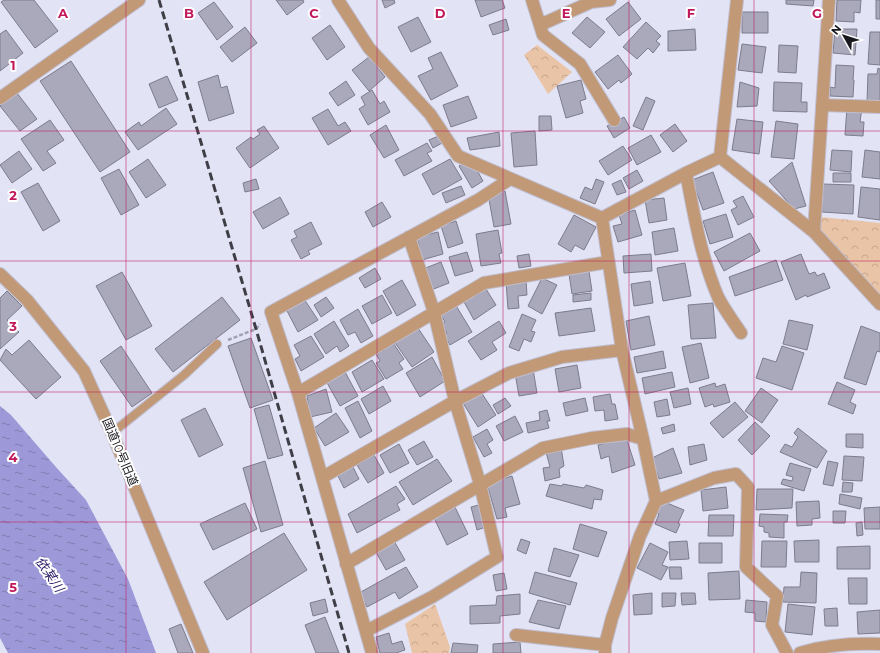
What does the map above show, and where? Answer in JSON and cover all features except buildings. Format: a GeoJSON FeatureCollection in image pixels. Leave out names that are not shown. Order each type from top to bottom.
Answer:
{"type":"FeatureCollection","features":[{"type":"Feature","properties":{"kind":"street"},"geometry":{"type":"LineString","coordinates":[[0,98],[139,0]]}},
{"type":"Feature","properties":{"kind":"street"},"geometry":{"type":"LineString","coordinates":[[338,0],[369,48],[430,114],[458,156],[602,218]]}},
{"type":"Feature","properties":{"kind":"street"},"geometry":{"type":"LineString","coordinates":[[532,0],[543,35],[580,64],[614,120]]}},
{"type":"Feature","properties":{"kind":"street"},"geometry":{"type":"LineString","coordinates":[[540,25],[591,2],[610,0]]}},
{"type":"Feature","properties":{"kind":"street"},"geometry":{"type":"LineString","coordinates":[[720,157],[737,0]]}},
{"type":"Feature","properties":{"kind":"street"},"geometry":{"type":"LineString","coordinates":[[814,232],[830,0]]}},
{"type":"Feature","properties":{"kind":"street"},"geometry":{"type":"LineString","coordinates":[[822,105],[880,107]]}},
{"type":"Feature","properties":{"kind":"street"},"geometry":{"type":"LineString","coordinates":[[602,218],[686,173],[720,157]]}},
{"type":"Feature","properties":{"kind":"street"},"geometry":{"type":"LineString","coordinates":[[720,157],[814,232],[880,304]]}},
{"type":"Feature","properties":{"kind":"street"},"geometry":{"type":"LineString","coordinates":[[686,173],[696,228],[706,264],[719,298],[741,333]]}},
{"type":"Feature","properties":{"kind":"street"},"geometry":{"type":"LineString","coordinates":[[372,653],[298,393],[272,312],[478,200],[510,179]]}},
{"type":"Feature","properties":{"kind":"street"},"geometry":{"type":"LineString","coordinates":[[516,635],[605,649],[614,612],[640,536],[656,501],[622,350],[602,218]]}},
{"type":"Feature","properties":{"kind":"street"},"geometry":{"type":"LineString","coordinates":[[366,631],[432,597],[497,557],[480,484],[455,401],[434,312],[409,237]]}},
{"type":"Feature","properties":{"kind":"street"},"geometry":{"type":"LineString","coordinates":[[298,393],[484,283],[608,262]]}},
{"type":"Feature","properties":{"kind":"street","name":"国道10号旧道"},"geometry":{"type":"LineString","coordinates":[[0,274],[27,300],[84,371],[112,433],[203,653]]}},
{"type":"Feature","properties":{"kind":"street"},"geometry":{"type":"LineString","coordinates":[[322,477],[455,401],[509,374],[562,357],[622,350]]}},
{"type":"Feature","properties":{"kind":"street"},"geometry":{"type":"LineString","coordinates":[[346,564],[543,448],[592,438],[627,434],[643,439]]}},
{"type":"Feature","properties":{"kind":"street"},"geometry":{"type":"LineString","coordinates":[[656,501],[714,478],[736,474],[748,487],[746,567],[777,596],[772,625],[787,653]]}},
{"type":"Feature","properties":{"kind":"street"},"geometry":{"type":"LineString","coordinates":[[800,653],[815,648],[865,643],[880,644]]}},
{"type":"Feature","properties":{"kind":"lane"},"geometry":{"type":"LineString","coordinates":[[112,433],[184,375],[217,344]]}},
{"type":"Feature","properties":{"kind":"path"},"geometry":{"type":"LineString","coordinates":[[217,344],[256,329]]}},
{"type":"Feature","properties":{"kind":"green space"},"geometry":{"type":"Polygon","coordinates":[[[537,45],[572,72],[548,94],[524,55],[537,45]]]}},
{"type":"Feature","properties":{"kind":"green space"},"geometry":{"type":"Polygon","coordinates":[[[821,217],[880,223],[880,295],[820,231],[821,217]]]}},
{"type":"Feature","properties":{"kind":"green space"},"geometry":{"type":"Polygon","coordinates":[[[435,604],[450,647],[449,653],[412,653],[405,624],[435,604]]]}},
{"type":"Feature","properties":{"kind":"water","name":"依某川"},"geometry":{"type":"Polygon","coordinates":[[[0,406],[11,415],[86,500],[128,579],[156,653],[8,653],[0,638],[0,406]]]}},
{"type":"Feature","properties":{"kind":"railway"},"geometry":{"type":"LineString","coordinates":[[159,0],[256,329],[349,653]]}}]}
